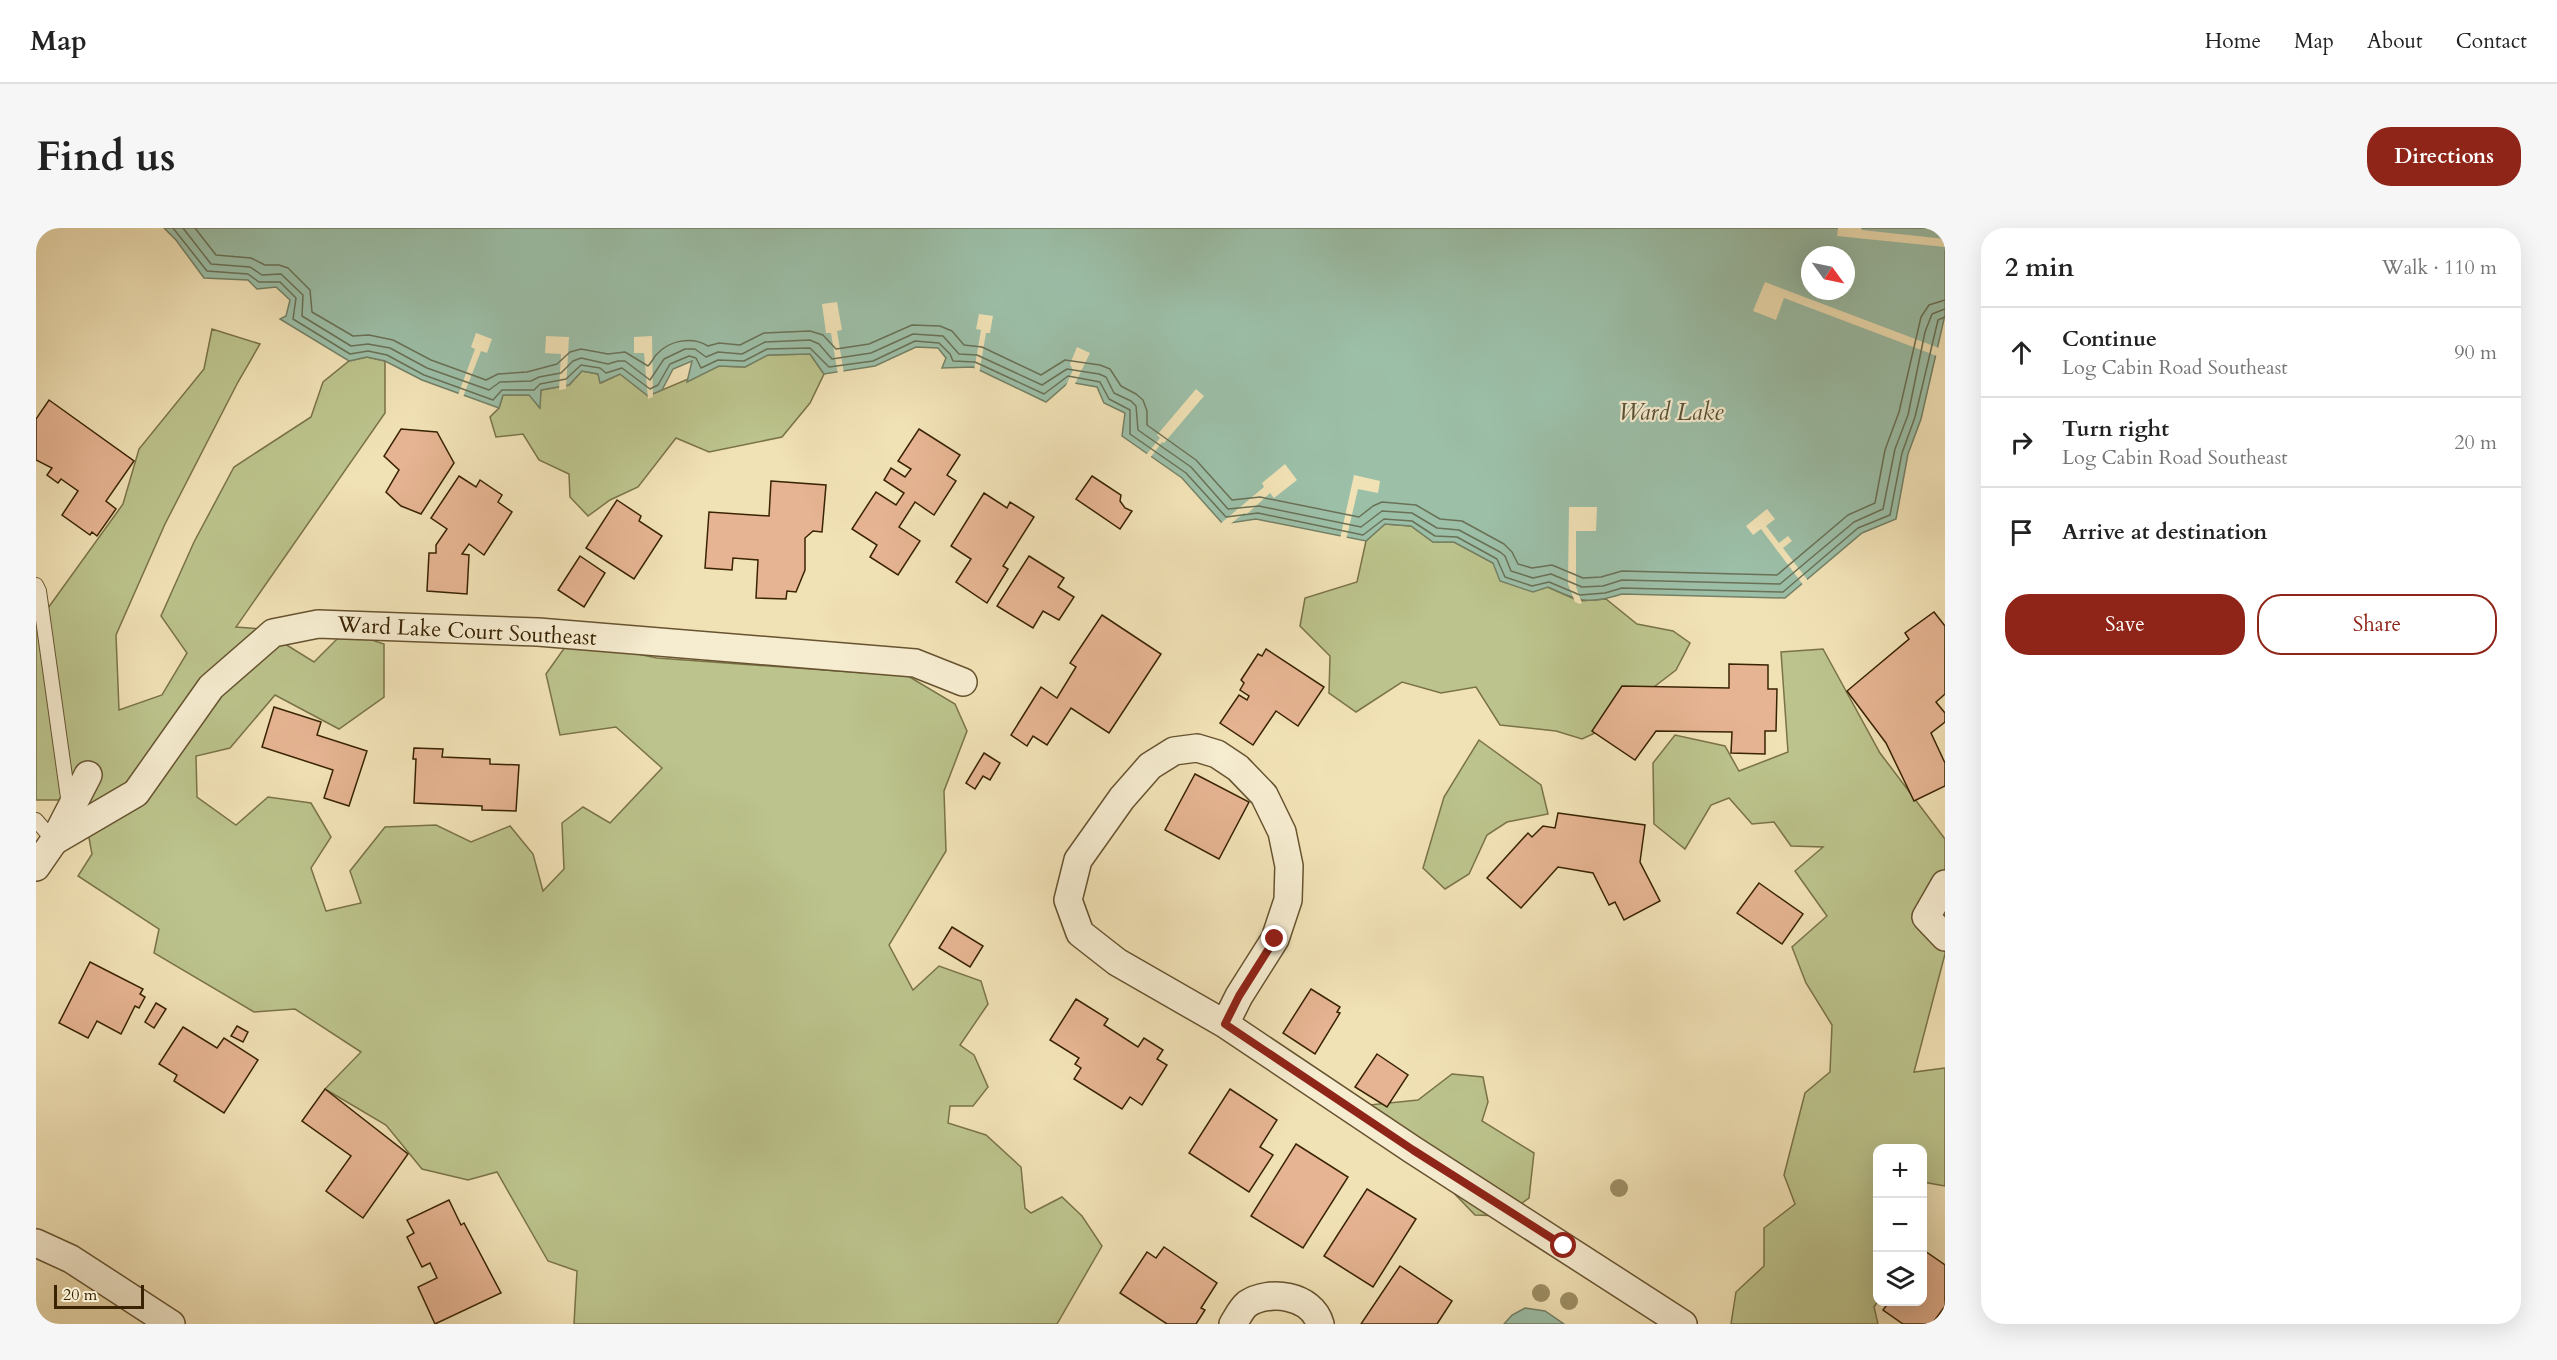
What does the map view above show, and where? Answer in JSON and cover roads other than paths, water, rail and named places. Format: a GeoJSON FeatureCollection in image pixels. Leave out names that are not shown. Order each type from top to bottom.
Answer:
{"type":"FeatureCollection","features":[{"type":"Feature","properties":{"kind":"street","name":"Ward Lake Court Southeast"},"geometry":{"type":"LineString","coordinates":[[54,841],[136,793],[211,687],[273,633],[318,624],[538,632],[915,663],[963,682]]}},
{"type":"Feature","properties":{"kind":"street"},"geometry":{"type":"LineString","coordinates":[[1225,1024],[1239,996],[1275,939],[1288,900],[1289,866],[1282,832],[1264,795],[1238,768],[1217,754],[1197,748],[1174,751],[1150,766],[1122,798],[1078,860],[1068,900],[1080,933],[1108,955],[1225,1024],[1413,1150],[1683,1324]]}},
{"type":"Feature","properties":{"kind":"street"},"geometry":{"type":"LineString","coordinates":[[36,867],[54,841],[88,775]]}},
{"type":"Feature","properties":{"kind":"street"},"geometry":{"type":"LineString","coordinates":[[1945,884],[1926,917],[1945,937]]}},
{"type":"Feature","properties":{"kind":"street"},"geometry":{"type":"LineString","coordinates":[[36,1243],[71,1258],[171,1324]]}},
{"type":"Feature","properties":{"kind":"street"},"geometry":{"type":"LineString","coordinates":[[1233,1324],[1245,1305],[1259,1298],[1276,1295],[1293,1299],[1310,1309],[1320,1324]]}},
{"type":"Feature","properties":{"kind":"lane"},"geometry":{"type":"LineString","coordinates":[[36,585],[39,591],[70,810]]}},
{"type":"Feature","properties":{"kind":"lane"},"geometry":{"type":"LineString","coordinates":[[36,820],[54,841]]}},
{"type":"Feature","properties":{"kind":"water","name":"Ward Lake"},"geometry":{"type":"Polygon","coordinates":[[[164,228],[1945,228],[1945,315],[1921,419],[1908,454],[1896,519],[1862,533],[1785,598],[1622,594],[1600,600],[1584,600],[1548,587],[1533,592],[1500,581],[1493,563],[1454,542],[1433,542],[1411,526],[1385,524],[1366,541],[1256,519],[1223,524],[1182,478],[1122,436],[1125,413],[1104,403],[1097,387],[1069,382],[1046,402],[973,367],[942,368],[946,358],[938,348],[916,347],[875,366],[824,374],[810,354],[768,355],[745,367],[719,366],[687,382],[692,361],[673,369],[662,390],[648,396],[620,374],[600,383],[598,374],[582,371],[569,385],[541,390],[540,408],[529,395],[503,395],[499,408],[422,380],[385,361],[367,357],[349,361],[280,319],[286,316],[290,300],[276,287],[257,289],[248,280],[204,278],[176,240],[164,228]]]}},
{"type":"Feature","properties":{"kind":"water"},"geometry":{"type":"Polygon","coordinates":[[[1525,1308],[1545,1311],[1564,1324],[1504,1324],[1512,1315],[1525,1308]]]}}]}
